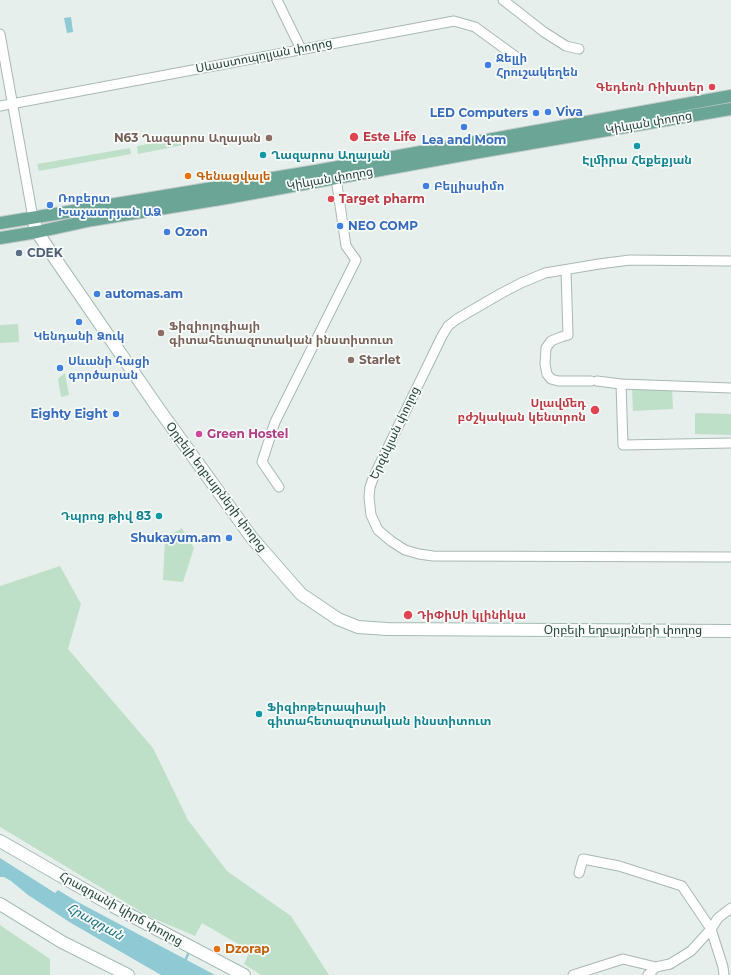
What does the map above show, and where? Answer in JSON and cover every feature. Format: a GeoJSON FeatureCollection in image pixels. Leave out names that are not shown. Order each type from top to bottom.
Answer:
{"type":"FeatureCollection","features":[{"type":"Feature","properties":{"kind":"main road","name":"Կիևյան փողոց"},"geometry":{"type":"LineString","coordinates":[[0,238],[37,232],[92,220],[336,178],[569,131],[731,96]]}},
{"type":"Feature","properties":{"kind":"main road","name":"Կիևյան փողոց"},"geometry":{"type":"LineString","coordinates":[[0,224],[253,181],[569,131],[731,109]]}},
{"type":"Feature","properties":{"kind":"main road"},"geometry":{"type":"LineString","coordinates":[[253,181],[249,186],[249,190],[253,193]]}},
{"type":"Feature","properties":{"kind":"street"},"geometry":{"type":"LineString","coordinates":[[277,0],[301,49]]}},
{"type":"Feature","properties":{"kind":"street"},"geometry":{"type":"LineString","coordinates":[[503,0],[544,32],[566,46],[579,49]]}},
{"type":"Feature","properties":{"kind":"street","name":"Սևաստոպոլյան փողոց"},"geometry":{"type":"LineString","coordinates":[[0,106],[454,21],[475,27],[518,59]]}},
{"type":"Feature","properties":{"kind":"street"},"geometry":{"type":"LineString","coordinates":[[0,36],[33,218]]}},
{"type":"Feature","properties":{"kind":"street"},"geometry":{"type":"LineString","coordinates":[[279,487],[262,462],[275,422],[356,260],[346,246],[336,178]]}},
{"type":"Feature","properties":{"kind":"street","name":"Օրբելի եղբայրների փողոց"},"geometry":{"type":"LineString","coordinates":[[33,218],[37,232],[158,408],[252,538],[301,594],[338,619],[358,627],[382,629],[731,631]]}},
{"type":"Feature","properties":{"kind":"street","name":"Երզնկյան փողոց"},"geometry":{"type":"LineString","coordinates":[[731,262],[630,260],[545,273],[522,283],[472,309],[448,326],[442,336],[370,487],[369,497],[371,515],[378,530],[391,542],[406,550],[419,554],[433,556],[731,557]]}},
{"type":"Feature","properties":{"kind":"street"},"geometry":{"type":"LineString","coordinates":[[566,270],[568,335],[551,340],[546,348],[546,374],[551,379],[558,381],[594,381],[620,384],[731,388]]}},
{"type":"Feature","properties":{"kind":"street"},"geometry":{"type":"LineString","coordinates":[[620,384],[623,445],[731,443]]}},
{"type":"Feature","properties":{"kind":"street","name":"Հրազդանի կիրճ փողոց"},"geometry":{"type":"LineString","coordinates":[[0,841],[114,906],[244,975]]}},
{"type":"Feature","properties":{"kind":"street"},"geometry":{"type":"LineString","coordinates":[[579,873],[583,859],[619,866],[682,886],[710,929],[723,967],[724,975]]}},
{"type":"Feature","properties":{"kind":"street"},"geometry":{"type":"LineString","coordinates":[[0,904],[62,942],[128,975]]}},
{"type":"Feature","properties":{"kind":"street"},"geometry":{"type":"LineString","coordinates":[[573,975],[623,959],[656,967],[670,964],[691,951],[718,918],[731,908]]}},
{"type":"Feature","properties":{"kind":"street"},"geometry":{"type":"LineString","coordinates":[[648,975],[656,967]]}},
{"type":"Feature","properties":{"kind":"green space"},"geometry":{"type":"Polygon","coordinates":[[[202,134],[204,141],[138,154],[137,146],[202,134]]]}},
{"type":"Feature","properties":{"kind":"green space"},"geometry":{"type":"Polygon","coordinates":[[[130,148],[131,154],[39,171],[37,164],[130,148]]]}},
{"type":"Feature","properties":{"kind":"green space"},"geometry":{"type":"Polygon","coordinates":[[[18,324],[19,342],[0,343],[0,325],[18,324]]]}},
{"type":"Feature","properties":{"kind":"green space"},"geometry":{"type":"Polygon","coordinates":[[[65,373],[69,395],[61,397],[58,379],[65,373]]]}},
{"type":"Feature","properties":{"kind":"green space"},"geometry":{"type":"Polygon","coordinates":[[[672,387],[673,409],[633,411],[632,389],[672,387]]]}},
{"type":"Feature","properties":{"kind":"green space"},"geometry":{"type":"Polygon","coordinates":[[[695,413],[731,414],[731,435],[695,434],[695,413]]]}},
{"type":"Feature","properties":{"kind":"green space"},"geometry":{"type":"Polygon","coordinates":[[[182,528],[194,548],[183,582],[163,580],[165,538],[182,528]]]}},
{"type":"Feature","properties":{"kind":"green space"},"geometry":{"type":"Polygon","coordinates":[[[60,566],[81,604],[68,649],[153,748],[188,820],[227,871],[291,916],[329,975],[261,975],[244,964],[250,951],[202,923],[195,936],[150,917],[0,827],[0,586],[60,566]]]}},
{"type":"Feature","properties":{"kind":"green space"},"geometry":{"type":"Polygon","coordinates":[[[0,925],[50,959],[50,975],[0,975],[0,925]]]}},
{"type":"Feature","properties":{"kind":"water"},"geometry":{"type":"Polygon","coordinates":[[[71,17],[73,32],[67,33],[64,18],[71,17]]]}},
{"type":"Feature","properties":{"kind":"water","name":"Հրազդան"},"geometry":{"type":"Polygon","coordinates":[[[0,858],[55,893],[58,890],[215,975],[161,975],[71,923],[28,895],[11,881],[4,877],[0,877],[0,858]]]}},
{"type":"Feature","properties":{"kind":"waterway"},"geometry":{"type":"LineString","coordinates":[[185,961],[188,954]]}},
{"type":"Feature","properties":{"kind":"place","name":"Ջելլի Հրուշակեղեն"},"geometry":{"type":"Point","coordinates":[488,65]}},
{"type":"Feature","properties":{"kind":"place","name":"Գեդեոն Ռիխտեր"},"geometry":{"type":"Point","coordinates":[712,87]}},
{"type":"Feature","properties":{"kind":"place","name":"Viva"},"geometry":{"type":"Point","coordinates":[548,112]}},
{"type":"Feature","properties":{"kind":"place","name":"LED Computers"},"geometry":{"type":"Point","coordinates":[536,113]}},
{"type":"Feature","properties":{"kind":"place","name":"Lea and Mom"},"geometry":{"type":"Point","coordinates":[464,127]}},
{"type":"Feature","properties":{"kind":"place","name":"Este Life"},"geometry":{"type":"Point","coordinates":[354,137]}},
{"type":"Feature","properties":{"kind":"place","name":"N63 Ղազարոս Աղայան"},"geometry":{"type":"Point","coordinates":[269,138]}},
{"type":"Feature","properties":{"kind":"place","name":"Էլմիրա Հեքեքյան"},"geometry":{"type":"Point","coordinates":[637,146]}},
{"type":"Feature","properties":{"kind":"place","name":"Ղազարոս Աղայան"},"geometry":{"type":"Point","coordinates":[263,155]}},
{"type":"Feature","properties":{"kind":"place","name":"Գենացվալե"},"geometry":{"type":"Point","coordinates":[188,176]}},
{"type":"Feature","properties":{"kind":"place","name":"Բելլիսսիմո"},"geometry":{"type":"Point","coordinates":[426,186]}},
{"type":"Feature","properties":{"kind":"place","name":"Target pharm"},"geometry":{"type":"Point","coordinates":[331,199]}},
{"type":"Feature","properties":{"kind":"place","name":"Ռոբերտ Խաչատրյան ԱՁ"},"geometry":{"type":"Point","coordinates":[50,205]}},
{"type":"Feature","properties":{"kind":"place","name":"NEO COMP"},"geometry":{"type":"Point","coordinates":[340,226]}},
{"type":"Feature","properties":{"kind":"place","name":"Ozon"},"geometry":{"type":"Point","coordinates":[167,232]}},
{"type":"Feature","properties":{"kind":"place","name":"CDEK"},"geometry":{"type":"Point","coordinates":[19,253]}},
{"type":"Feature","properties":{"kind":"place","name":"automas.am"},"geometry":{"type":"Point","coordinates":[97,294]}},
{"type":"Feature","properties":{"kind":"place","name":"Կենդանի Ձուկ"},"geometry":{"type":"Point","coordinates":[79,322]}},
{"type":"Feature","properties":{"kind":"place","name":"Ֆիզիոլոգիայի գիտահետազոտական ինստիտուտ"},"geometry":{"type":"Point","coordinates":[161,333]}},
{"type":"Feature","properties":{"kind":"place","name":"Starlet"},"geometry":{"type":"Point","coordinates":[351,360]}},
{"type":"Feature","properties":{"kind":"place","name":"Սևանի հացի գործարան"},"geometry":{"type":"Point","coordinates":[60,368]}},
{"type":"Feature","properties":{"kind":"place","name":"Սլավմեդ բժշկական կենտրոն"},"geometry":{"type":"Point","coordinates":[595,410]}},
{"type":"Feature","properties":{"kind":"place","name":"Eighty Eight"},"geometry":{"type":"Point","coordinates":[116,414]}},
{"type":"Feature","properties":{"kind":"place","name":"Green Hostel"},"geometry":{"type":"Point","coordinates":[199,434]}},
{"type":"Feature","properties":{"kind":"place","name":"Դպրոց թիվ 83"},"geometry":{"type":"Point","coordinates":[159,516]}},
{"type":"Feature","properties":{"kind":"place","name":"Shukayum.am"},"geometry":{"type":"Point","coordinates":[229,538]}},
{"type":"Feature","properties":{"kind":"place","name":"ԴիՓիՍի կլինիկա"},"geometry":{"type":"Point","coordinates":[408,615]}},
{"type":"Feature","properties":{"kind":"place","name":"Ֆիզիոթերապիայի գիտահետազոտական ինստիտուտ"},"geometry":{"type":"Point","coordinates":[259,714]}},
{"type":"Feature","properties":{"kind":"place","name":"Dzorap"},"geometry":{"type":"Point","coordinates":[217,949]}}]}
